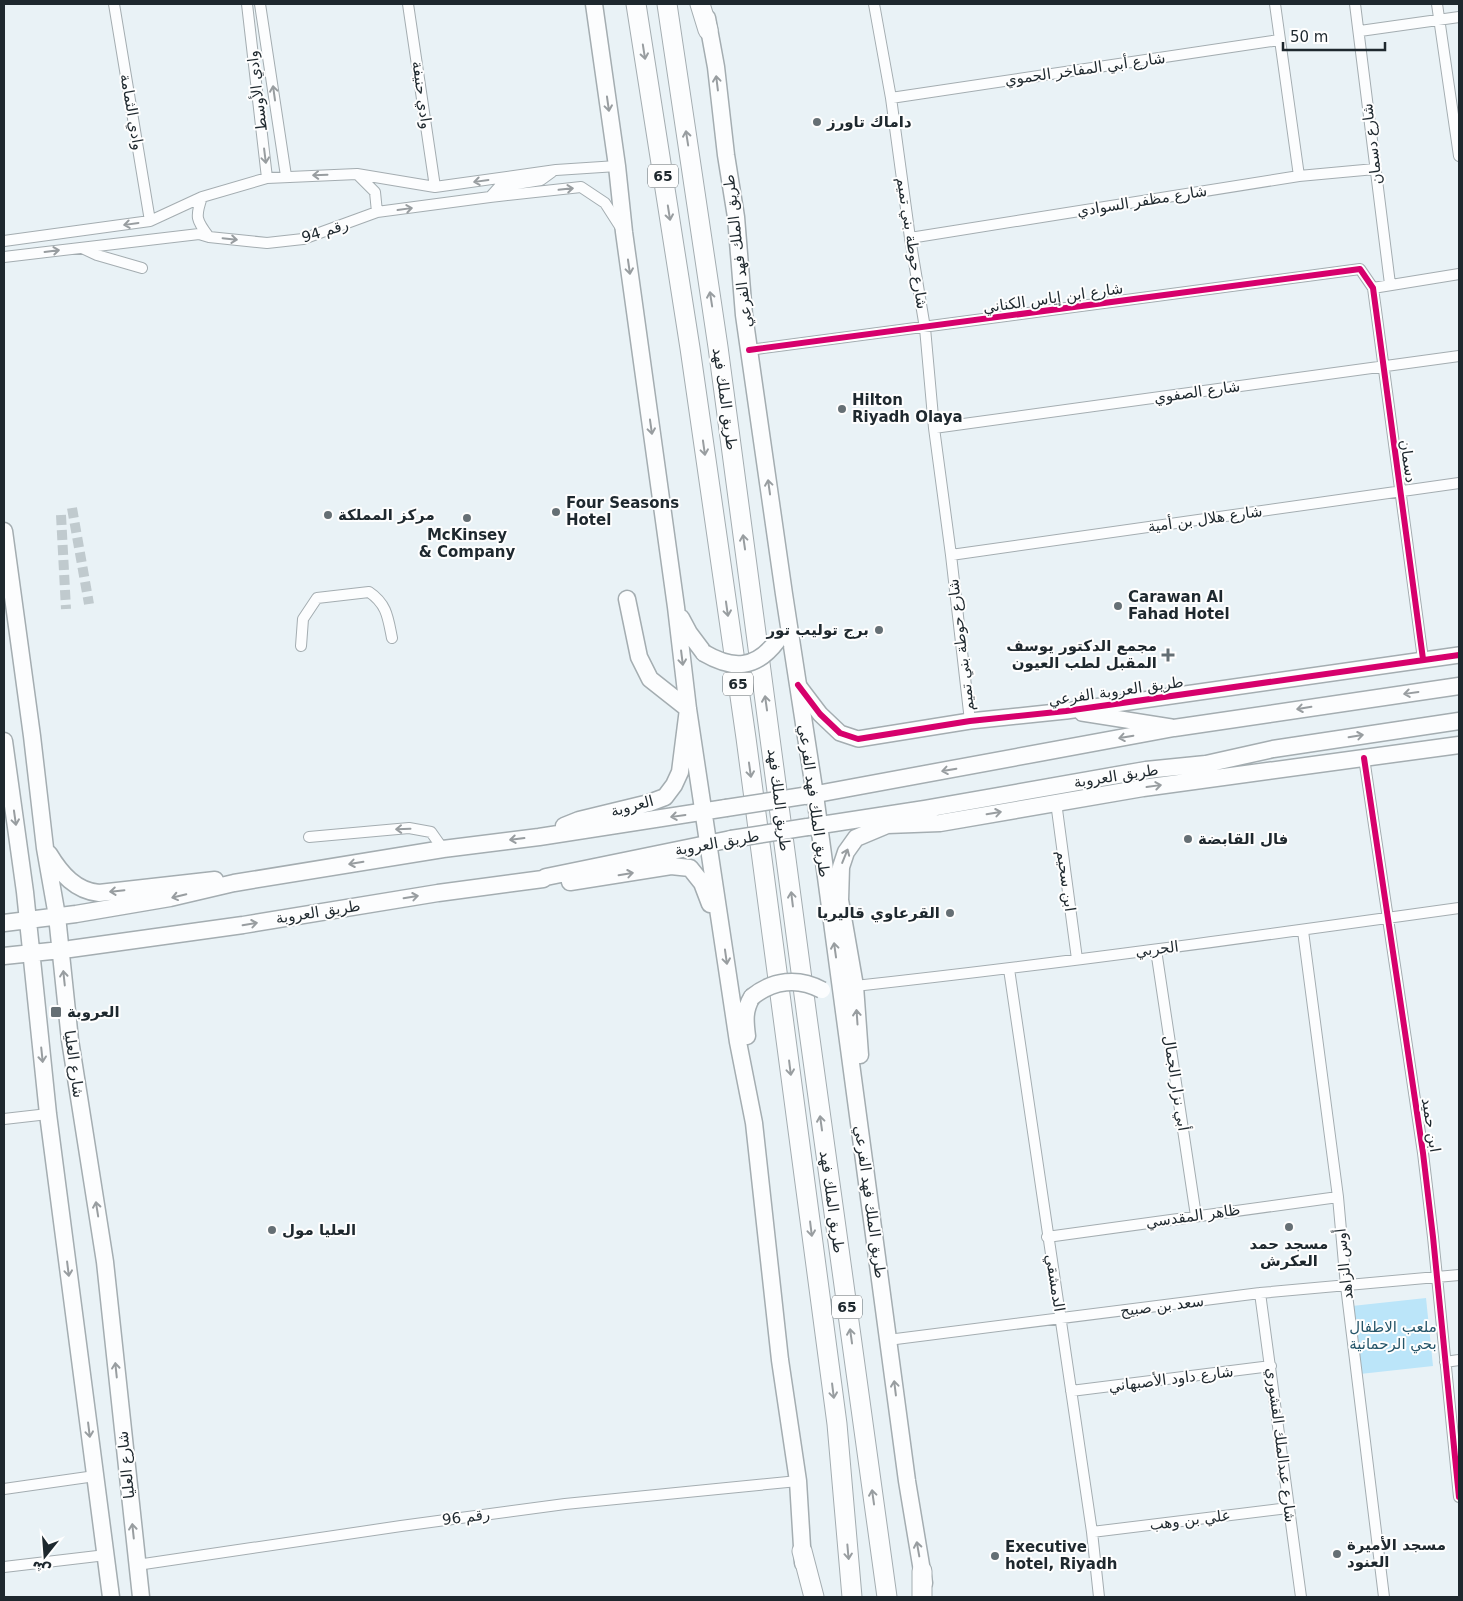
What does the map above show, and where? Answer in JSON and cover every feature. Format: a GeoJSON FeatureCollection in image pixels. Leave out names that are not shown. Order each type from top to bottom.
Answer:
{"type":"FeatureCollection","features":[{"type":"Feature","properties":{"kind":"highway","name":"طريق الملك فهد"},"geometry":{"type":"LineString","coordinates":[[636,4],[690,348],[747,748],[837,1424],[852,1597]]}},
{"type":"Feature","properties":{"kind":"highway","name":"طريق الملك فهد"},"geometry":{"type":"LineString","coordinates":[[667,4],[719,357],[811,1046],[888,1597]]}},
{"type":"Feature","properties":{"kind":"highway"},"geometry":{"type":"LineString","coordinates":[[700,4],[708,30]]}},
{"type":"Feature","properties":{"kind":"highway"},"geometry":{"type":"LineString","coordinates":[[802,1551],[814,1597]]}},
{"type":"Feature","properties":{"kind":"highway"},"geometry":{"type":"LineString","coordinates":[[922,1571],[922,1597]]}},
{"type":"Feature","properties":{"kind":"main road"},"geometry":{"type":"LineString","coordinates":[[594,4],[676,607],[688,709],[705,812],[708,844],[738,1042],[754,1123]]}},
{"type":"Feature","properties":{"kind":"main road","name":"طريق الملك فهد الفرعي"},"geometry":{"type":"LineString","coordinates":[[705,4],[716,68],[726,156],[736,217],[744,315],[798,685],[812,827],[858,1118],[907,1481],[927,1597]]}},
{"type":"Feature","properties":{"kind":"main road","name":"شارع العليا"},"geometry":{"type":"LineString","coordinates":[[4,531],[45,848],[57,916],[70,1040],[104,1262],[141,1597]]}},
{"type":"Feature","properties":{"kind":"main road"},"geometry":{"type":"LineString","coordinates":[[676,607],[689,633],[704,653],[718,661],[745,664],[768,653],[777,641],[784,594]]}},
{"type":"Feature","properties":{"kind":"main road"},"geometry":{"type":"LineString","coordinates":[[627,599],[639,657],[650,679],[688,709]]}},
{"type":"Feature","properties":{"kind":"main road"},"geometry":{"type":"LineString","coordinates":[[4,923],[170,898],[234,883],[443,849],[705,812],[809,795],[1174,728],[1459,685]]}},
{"type":"Feature","properties":{"kind":"main road","name":"العروبة"},"geometry":{"type":"LineString","coordinates":[[539,836],[579,820],[649,803],[665,797],[674,786],[680,772],[688,709]]}},
{"type":"Feature","properties":{"kind":"main road","name":"طريق العروبة"},"geometry":{"type":"LineString","coordinates":[[4,956],[243,925],[438,893],[543,879],[731,840],[1146,770],[1206,764],[1273,749],[1459,721]]}},
{"type":"Feature","properties":{"kind":"main road","name":"شارع العليا"},"geometry":{"type":"LineString","coordinates":[[4,741],[6,770],[28,920],[48,1114],[111,1597]]}},
{"type":"Feature","properties":{"kind":"main road"},"geometry":{"type":"LineString","coordinates":[[844,822],[887,825],[940,823],[1143,788],[1459,745]]}},
{"type":"Feature","properties":{"kind":"main road"},"geometry":{"type":"LineString","coordinates":[[1206,764],[1232,767],[1282,768]]}},
{"type":"Feature","properties":{"kind":"main road"},"geometry":{"type":"LineString","coordinates":[[858,1118],[860,1058],[854,986],[840,900],[842,867],[846,852],[856,838],[887,825],[910,811]]}},
{"type":"Feature","properties":{"kind":"main road"},"geometry":{"type":"LineString","coordinates":[[45,848],[59,870],[75,885],[89,892],[104,893],[194,881],[216,880],[234,883]]}},
{"type":"Feature","properties":{"kind":"main road"},"geometry":{"type":"LineString","coordinates":[[543,879],[556,882],[579,882],[671,866],[690,868],[702,883],[722,933]]}},
{"type":"Feature","properties":{"kind":"main road"},"geometry":{"type":"LineString","coordinates":[[806,1597],[798,1481],[780,1360],[754,1123],[752,1070],[745,1017],[746,1006],[760,990],[782,982],[796,981],[810,984],[822,990],[833,999],[841,1011],[845,1024],[858,1118]]}},
{"type":"Feature","properties":{"kind":"street","name":"وادي الثمامة"},"geometry":{"type":"LineString","coordinates":[[114,4],[150,221]]}},
{"type":"Feature","properties":{"kind":"street","name":"وادي الأوسط"},"geometry":{"type":"LineString","coordinates":[[247,4],[267,178]]}},
{"type":"Feature","properties":{"kind":"street","name":"وادي الأوسط"},"geometry":{"type":"LineString","coordinates":[[260,4],[286,176]]}},
{"type":"Feature","properties":{"kind":"street","name":"وادي حنيفة"},"geometry":{"type":"LineString","coordinates":[[408,4],[435,187]]}},
{"type":"Feature","properties":{"kind":"street","name":"شارع حوطة بني تميم"},"geometry":{"type":"LineString","coordinates":[[874,4],[891,98],[910,238],[925,328],[934,428],[970,722]]}},
{"type":"Feature","properties":{"kind":"street"},"geometry":{"type":"LineString","coordinates":[[1274,4],[1299,176]]}},
{"type":"Feature","properties":{"kind":"street","name":"شارع دسمان"},"geometry":{"type":"LineString","coordinates":[[1355,4],[1390,284]]}},
{"type":"Feature","properties":{"kind":"street"},"geometry":{"type":"LineString","coordinates":[[1437,4],[1459,156]]}},
{"type":"Feature","properties":{"kind":"street"},"geometry":{"type":"LineString","coordinates":[[1360,32],[1459,16]]}},
{"type":"Feature","properties":{"kind":"street","name":"شارع أبي المفاخر الحموي"},"geometry":{"type":"LineString","coordinates":[[891,98],[1279,40]]}},
{"type":"Feature","properties":{"kind":"street"},"geometry":{"type":"LineString","coordinates":[[4,241],[150,221],[202,197],[267,178],[357,174],[435,187],[556,170],[617,166]]}},
{"type":"Feature","properties":{"kind":"street","name":"شارع مظفر السوادي"},"geometry":{"type":"LineString","coordinates":[[910,238],[1299,176],[1375,169]]}},
{"type":"Feature","properties":{"kind":"street"},"geometry":{"type":"LineString","coordinates":[[490,197],[499,187],[542,180],[556,170]]}},
{"type":"Feature","properties":{"kind":"street"},"geometry":{"type":"LineString","coordinates":[[357,174],[375,192],[377,212]]}},
{"type":"Feature","properties":{"kind":"street","name":"رقم 94"},"geometry":{"type":"LineString","coordinates":[[4,257],[199,234],[209,237],[267,243],[303,239],[377,212],[581,187],[605,203],[624,232]]}},
{"type":"Feature","properties":{"kind":"street"},"geometry":{"type":"LineString","coordinates":[[202,197],[197,212],[198,223],[209,237]]}},
{"type":"Feature","properties":{"kind":"street"},"geometry":{"type":"LineString","coordinates":[[81,248],[97,255],[142,268]]}},
{"type":"Feature","properties":{"kind":"street","name":"شارع ابن إياس الكناني"},"geometry":{"type":"LineString","coordinates":[[749,350],[1360,269]]}},
{"type":"Feature","properties":{"kind":"street","name":"دسمان"},"geometry":{"type":"LineString","coordinates":[[1360,269],[1373,288],[1423,660]]}},
{"type":"Feature","properties":{"kind":"street"},"geometry":{"type":"LineString","coordinates":[[1373,288],[1459,274]]}},
{"type":"Feature","properties":{"kind":"street","name":"شارع الصفوي"},"geometry":{"type":"LineString","coordinates":[[934,428],[1459,356]]}},
{"type":"Feature","properties":{"kind":"street","name":"شارع هلال بن أمية"},"geometry":{"type":"LineString","coordinates":[[951,555],[1459,483]]}},
{"type":"Feature","properties":{"kind":"street"},"geometry":{"type":"LineString","coordinates":[[301,646],[303,619],[317,598],[369,592],[381,602],[392,638]]}},
{"type":"Feature","properties":{"kind":"street","name":"طريق العروبة الفرعي"},"geometry":{"type":"LineString","coordinates":[[798,685],[820,714],[840,733],[858,739],[1459,655]]}},
{"type":"Feature","properties":{"kind":"street"},"geometry":{"type":"LineString","coordinates":[[1066,711],[1174,728]]}},
{"type":"Feature","properties":{"kind":"street","name":"ابن حميد"},"geometry":{"type":"LineString","coordinates":[[1364,758],[1423,1153],[1459,1497]]}},
{"type":"Feature","properties":{"kind":"street","name":"ابن سحيم"},"geometry":{"type":"LineString","coordinates":[[1056,802],[1077,959]]}},
{"type":"Feature","properties":{"kind":"street"},"geometry":{"type":"LineString","coordinates":[[308,837],[409,828],[431,832],[443,849]]}},
{"type":"Feature","properties":{"kind":"street","name":"الحربي"},"geometry":{"type":"LineString","coordinates":[[854,986],[1010,969],[1303,931],[1459,908]]}},
{"type":"Feature","properties":{"kind":"street","name":"أوس الزاهد"},"geometry":{"type":"LineString","coordinates":[[1303,931],[1338,1197],[1346,1286],[1384,1597]]}},
{"type":"Feature","properties":{"kind":"street","name":"أبي نزار الجمال"},"geometry":{"type":"LineString","coordinates":[[1156,950],[1196,1216]]}},
{"type":"Feature","properties":{"kind":"street","name":"الدمشقي"},"geometry":{"type":"LineString","coordinates":[[1010,969],[1092,1532],[1099,1597]]}},
{"type":"Feature","properties":{"kind":"street"},"geometry":{"type":"LineString","coordinates":[[4,1119],[48,1114]]}},
{"type":"Feature","properties":{"kind":"street","name":"ظاهر المقدسي"},"geometry":{"type":"LineString","coordinates":[[1048,1237],[1338,1197]]}},
{"type":"Feature","properties":{"kind":"street","name":"سعد بن صبيح"},"geometry":{"type":"LineString","coordinates":[[888,1340],[1260,1294],[1459,1275]]}},
{"type":"Feature","properties":{"kind":"street","name":"شارع عبدالملك القشوري"},"geometry":{"type":"LineString","coordinates":[[1260,1294],[1271,1366],[1288,1508],[1302,1597]]}},
{"type":"Feature","properties":{"kind":"street"},"geometry":{"type":"LineString","coordinates":[[1445,1362],[1459,1360]]}},
{"type":"Feature","properties":{"kind":"street","name":"شارع داود الأصبهاني"},"geometry":{"type":"LineString","coordinates":[[1071,1391],[1271,1366]]}},
{"type":"Feature","properties":{"kind":"street"},"geometry":{"type":"LineString","coordinates":[[4,1489],[95,1476]]}},
{"type":"Feature","properties":{"kind":"street","name":"رقم 96"},"geometry":{"type":"LineString","coordinates":[[137,1565],[565,1504],[798,1481]]}},
{"type":"Feature","properties":{"kind":"street","name":"علي بن وهب"},"geometry":{"type":"LineString","coordinates":[[1092,1532],[1288,1508]]}},
{"type":"Feature","properties":{"kind":"street"},"geometry":{"type":"LineString","coordinates":[[4,1567],[106,1555]]}},
{"type":"Feature","properties":{"kind":"green space","name":"ملعب الاطفال بحي الرحمانية"},"geometry":{"type":"Polygon","coordinates":[[[1426,1298],[1433,1366],[1360,1374],[1352,1306],[1426,1298]]]}},
{"type":"Feature","properties":{"kind":"tunnel"},"geometry":{"type":"LineString","coordinates":[[72,508],[89,604]]}},
{"type":"Feature","properties":{"kind":"tunnel"},"geometry":{"type":"LineString","coordinates":[[61,515],[66,609]]}},
{"type":"Feature","properties":{"kind":"cycle path"},"geometry":{"type":"LineString","coordinates":[[749,350],[1360,269],[1373,288],[1423,659]]}},
{"type":"Feature","properties":{"kind":"cycle path"},"geometry":{"type":"LineString","coordinates":[[798,685],[820,714],[840,733],[858,739],[970,721],[1066,711],[1459,655]]}},
{"type":"Feature","properties":{"kind":"cycle path"},"geometry":{"type":"LineString","coordinates":[[1364,758],[1423,1153],[1459,1497]]}},
{"type":"Feature","properties":{"kind":"place","name":"داماك تاورز"},"geometry":{"type":"Point","coordinates":[817,122]}},
{"type":"Feature","properties":{"kind":"place","name":"Hilton Riyadh Olaya"},"geometry":{"type":"Point","coordinates":[842,409]}},
{"type":"Feature","properties":{"kind":"place","name":"Four Seasons Hotel"},"geometry":{"type":"Point","coordinates":[556,512]}},
{"type":"Feature","properties":{"kind":"place","name":"مركز المملكة"},"geometry":{"type":"Point","coordinates":[328,515]}},
{"type":"Feature","properties":{"kind":"place","name":"McKinsey & Company"},"geometry":{"type":"Point","coordinates":[467,518]}},
{"type":"Feature","properties":{"kind":"place","name":"Carawan Al Fahad Hotel"},"geometry":{"type":"Point","coordinates":[1118,606]}},
{"type":"Feature","properties":{"kind":"place","name":"برج توليب تور"},"geometry":{"type":"Point","coordinates":[879,630]}},
{"type":"Feature","properties":{"kind":"place","name":"مجمع الدكتور يوسف المقبل لطب العيون"},"geometry":{"type":"Point","coordinates":[1168,655]}},
{"type":"Feature","properties":{"kind":"place","name":"فال القابضة"},"geometry":{"type":"Point","coordinates":[1188,839]}},
{"type":"Feature","properties":{"kind":"place","name":"القرعاوي قاليريا"},"geometry":{"type":"Point","coordinates":[950,913]}},
{"type":"Feature","properties":{"kind":"place","name":"العروبة"},"geometry":{"type":"Point","coordinates":[56,1012]}},
{"type":"Feature","properties":{"kind":"place","name":"مسجد حمد العكرش"},"geometry":{"type":"Point","coordinates":[1289,1227]}},
{"type":"Feature","properties":{"kind":"place","name":"العليا مول"},"geometry":{"type":"Point","coordinates":[272,1230]}},
{"type":"Feature","properties":{"kind":"place","name":"مسجد الأميرة العنود"},"geometry":{"type":"Point","coordinates":[1337,1554]}},
{"type":"Feature","properties":{"kind":"place","name":"Executive hotel, Riyadh"},"geometry":{"type":"Point","coordinates":[995,1556]}}]}
